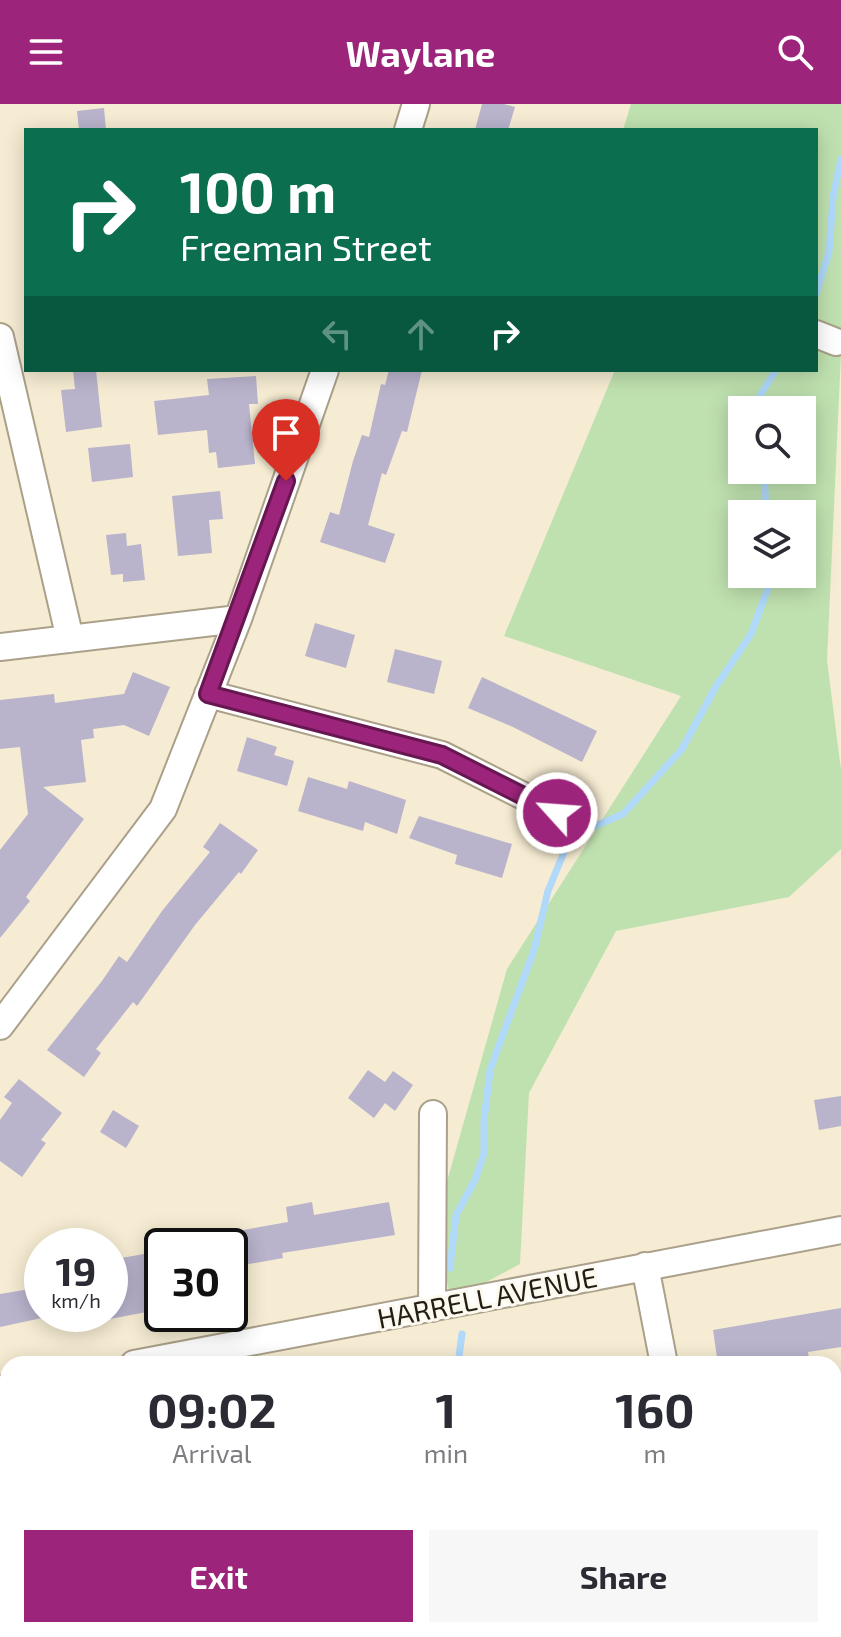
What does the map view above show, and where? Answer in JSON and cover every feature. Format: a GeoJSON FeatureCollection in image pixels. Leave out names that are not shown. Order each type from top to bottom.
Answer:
{"type":"FeatureCollection","features":[{"type":"Feature","properties":{"kind":"street"},"geometry":{"type":"LineString","coordinates":[[409,128],[416,104]]}},
{"type":"Feature","properties":{"kind":"street"},"geometry":{"type":"LineString","coordinates":[[0,337],[70,639]]}},
{"type":"Feature","properties":{"kind":"street"},"geometry":{"type":"LineString","coordinates":[[0,1026],[163,809],[238,619],[324,372]]}},
{"type":"Feature","properties":{"kind":"street"},"geometry":{"type":"LineString","coordinates":[[0,647],[238,619]]}},
{"type":"Feature","properties":{"kind":"street"},"geometry":{"type":"LineString","coordinates":[[208,694],[442,755],[557,813]]}},
{"type":"Feature","properties":{"kind":"street"},"geometry":{"type":"LineString","coordinates":[[432,1308],[433,1114]]}},
{"type":"Feature","properties":{"kind":"street","name":"HARRELL AVENUE"},"geometry":{"type":"LineString","coordinates":[[177,1356],[841,1230]]}},
{"type":"Feature","properties":{"kind":"street"},"geometry":{"type":"LineString","coordinates":[[645,1266],[662,1356]]}},
{"type":"Feature","properties":{"kind":"green space"},"geometry":{"type":"Polygon","coordinates":[[[631,104],[841,104],[841,353],[827,660],[841,770],[841,849],[789,897],[616,931],[529,1093],[520,1264],[451,1301],[435,1224],[507,969],[681,696],[504,636],[614,372],[818,372],[818,128],[624,128],[631,104]]]}},
{"type":"Feature","properties":{"kind":"building"},"geometry":{"type":"Polygon","coordinates":[[[482,104],[515,107],[509,128],[476,128],[482,104]]]}},
{"type":"Feature","properties":{"kind":"building"},"geometry":{"type":"Polygon","coordinates":[[[104,108],[106,128],[79,128],[77,111],[104,108]]]}},
{"type":"Feature","properties":{"kind":"building"},"geometry":{"type":"Polygon","coordinates":[[[73,372],[96,372],[102,427],[66,432],[61,390],[75,389],[73,372]]]}},
{"type":"Feature","properties":{"kind":"building"},"geometry":{"type":"Polygon","coordinates":[[[388,372],[422,372],[407,432],[402,431],[386,475],[382,473],[368,525],[395,534],[385,563],[320,542],[330,512],[339,515],[362,435],[369,437],[381,384],[385,385],[388,372]]]}},
{"type":"Feature","properties":{"kind":"building"},"geometry":{"type":"Polygon","coordinates":[[[256,376],[258,404],[249,404],[255,464],[218,468],[216,452],[209,453],[207,430],[158,435],[154,401],[209,395],[207,379],[256,376]]]}},
{"type":"Feature","properties":{"kind":"building"},"geometry":{"type":"Polygon","coordinates":[[[130,444],[133,477],[92,482],[88,448],[130,444]]]}},
{"type":"Feature","properties":{"kind":"building"},"geometry":{"type":"Polygon","coordinates":[[[220,491],[223,519],[209,520],[212,553],[178,556],[172,496],[220,491]]]}},
{"type":"Feature","properties":{"kind":"building"},"geometry":{"type":"Polygon","coordinates":[[[126,533],[127,546],[141,544],[145,580],[123,582],[123,574],[111,575],[106,535],[126,533]]]}},
{"type":"Feature","properties":{"kind":"building"},"geometry":{"type":"Polygon","coordinates":[[[315,623],[355,635],[346,668],[305,656],[315,623]]]}},
{"type":"Feature","properties":{"kind":"building"},"geometry":{"type":"Polygon","coordinates":[[[395,649],[442,661],[434,694],[387,682],[395,649]]]}},
{"type":"Feature","properties":{"kind":"building"},"geometry":{"type":"Polygon","coordinates":[[[133,672],[170,687],[149,736],[124,725],[93,729],[94,738],[81,740],[86,782],[43,787],[84,819],[26,897],[30,901],[0,938],[0,850],[28,814],[20,747],[0,749],[0,700],[54,694],[55,703],[124,694],[133,672]]]}},
{"type":"Feature","properties":{"kind":"building"},"geometry":{"type":"Polygon","coordinates":[[[482,677],[597,731],[582,762],[468,708],[482,677]]]}},
{"type":"Feature","properties":{"kind":"building"},"geometry":{"type":"Polygon","coordinates":[[[247,737],[277,747],[274,755],[294,761],[287,786],[237,771],[247,737]]]}},
{"type":"Feature","properties":{"kind":"building"},"geometry":{"type":"Polygon","coordinates":[[[308,777],[347,789],[349,781],[406,800],[397,834],[365,822],[363,831],[298,811],[308,777]]]}},
{"type":"Feature","properties":{"kind":"building"},"geometry":{"type":"Polygon","coordinates":[[[419,816],[512,844],[502,878],[455,864],[457,855],[409,838],[419,816]]]}},
{"type":"Feature","properties":{"kind":"building"},"geometry":{"type":"Polygon","coordinates":[[[220,823],[258,850],[241,874],[239,872],[195,925],[137,1006],[133,1002],[96,1049],[101,1053],[84,1077],[47,1050],[119,956],[127,962],[162,911],[210,852],[203,847],[220,823]]]}},
{"type":"Feature","properties":{"kind":"building"},"geometry":{"type":"Polygon","coordinates":[[[368,1070],[385,1082],[393,1071],[413,1085],[395,1111],[385,1103],[374,1118],[348,1098],[368,1070]]]}},
{"type":"Feature","properties":{"kind":"building"},"geometry":{"type":"Polygon","coordinates":[[[19,1079],[62,1113],[41,1140],[46,1143],[22,1177],[0,1161],[0,1120],[12,1103],[4,1097],[19,1079]]]}},
{"type":"Feature","properties":{"kind":"building"},"geometry":{"type":"Polygon","coordinates":[[[841,1096],[841,1126],[819,1130],[814,1100],[841,1096]]]}},
{"type":"Feature","properties":{"kind":"building"},"geometry":{"type":"Polygon","coordinates":[[[113,1110],[139,1126],[126,1148],[100,1132],[113,1110]]]}},
{"type":"Feature","properties":{"kind":"building"},"geometry":{"type":"Polygon","coordinates":[[[312,1202],[314,1215],[389,1202],[395,1235],[282,1253],[283,1258],[248,1264],[248,1229],[288,1222],[286,1207],[312,1202]]]}},
{"type":"Feature","properties":{"kind":"building"},"geometry":{"type":"Polygon","coordinates":[[[144,1254],[144,1312],[128,1316],[128,1257],[144,1254]]]}},
{"type":"Feature","properties":{"kind":"building"},"geometry":{"type":"Polygon","coordinates":[[[24,1290],[24,1322],[0,1327],[0,1294],[24,1290]]]}},
{"type":"Feature","properties":{"kind":"building"},"geometry":{"type":"Polygon","coordinates":[[[841,1308],[841,1347],[808,1352],[809,1356],[717,1356],[713,1330],[841,1308]]]}},
{"type":"Feature","properties":{"kind":"waterway"},"geometry":{"type":"LineString","coordinates":[[818,288],[829,252],[833,197],[841,159]]}},
{"type":"Feature","properties":{"kind":"waterway"},"geometry":{"type":"LineString","coordinates":[[760,396],[775,372]]}},
{"type":"Feature","properties":{"kind":"waterway"},"geometry":{"type":"LineString","coordinates":[[765,484],[765,500]]}},
{"type":"Feature","properties":{"kind":"waterway"},"geometry":{"type":"LineString","coordinates":[[450,1268],[456,1215],[475,1180],[484,1153],[490,1070],[534,950],[548,891],[567,845],[586,830],[623,814],[682,749],[715,688],[751,634],[768,588]]}},
{"type":"Feature","properties":{"kind":"waterway"},"geometry":{"type":"LineString","coordinates":[[459,1356],[462,1334]]}},
{"type":"Feature","properties":{"kind":"route"},"geometry":{"type":"LineString","coordinates":[[286,481],[208,694],[442,755],[557,813]]}}]}
